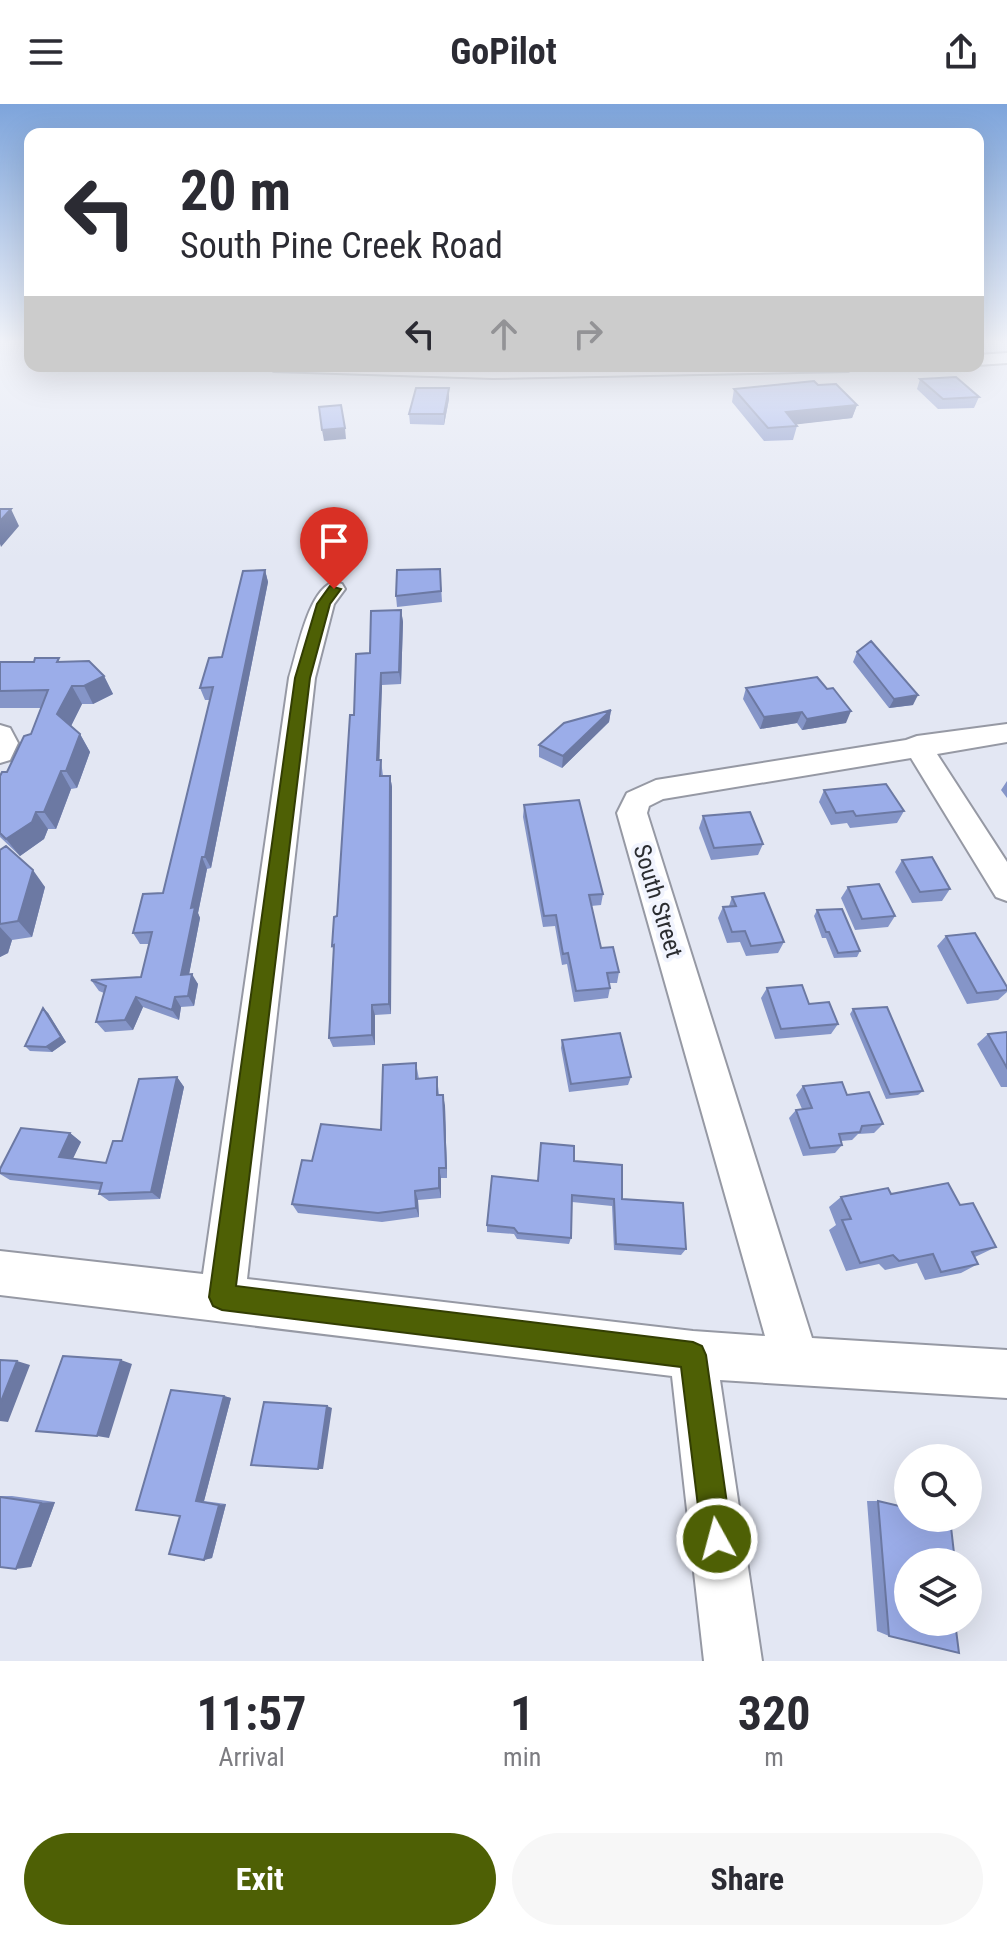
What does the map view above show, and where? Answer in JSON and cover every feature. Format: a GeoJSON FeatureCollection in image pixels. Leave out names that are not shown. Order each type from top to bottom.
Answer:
{"type":"FeatureCollection","features":[{"type":"Feature","properties":{"kind":"street"},"geometry":{"type":"LineString","coordinates":[[222,1297],[302,678],[323,604],[334,589]]}},
{"type":"Feature","properties":{"kind":"street","name":"South Street"},"geometry":{"type":"LineString","coordinates":[[796,1363],[632,813],[637,800],[656,790],[917,745],[1007,733]]}},
{"type":"Feature","properties":{"kind":"street"},"geometry":{"type":"LineString","coordinates":[[0,734],[4,743],[0,753]]}},
{"type":"Feature","properties":{"kind":"street"},"geometry":{"type":"LineString","coordinates":[[917,745],[1007,888]]}},
{"type":"Feature","properties":{"kind":"street"},"geometry":{"type":"LineString","coordinates":[[0,1273],[693,1355],[1007,1374]]}},
{"type":"Feature","properties":{"kind":"street"},"geometry":{"type":"LineString","coordinates":[[693,1355],[733,1661]]}},
{"type":"Feature","properties":{"kind":"building"},"geometry":{"type":"Polygon","coordinates":[[[320,415],[343,415],[345,428],[322,430],[320,415]]]}},
{"type":"Feature","properties":{"kind":"building"},"geometry":{"type":"Polygon","coordinates":[[[756,415],[788,415],[797,426],[768,428],[756,415]]]}},
{"type":"Feature","properties":{"kind":"building"},"geometry":{"type":"Polygon","coordinates":[[[0,509],[11,509],[0,521],[0,509]]]}},
{"type":"Feature","properties":{"kind":"building"},"geometry":{"type":"Polygon","coordinates":[[[440,569],[441,591],[396,596],[397,570],[440,569]]]}},
{"type":"Feature","properties":{"kind":"building"},"geometry":{"type":"Polygon","coordinates":[[[265,570],[205,857],[202,857],[191,908],[195,907],[181,975],[192,974],[188,996],[175,997],[172,1010],[136,997],[125,1020],[96,1022],[106,986],[91,980],[141,977],[152,932],[133,933],[143,894],[163,893],[213,687],[200,688],[209,658],[222,657],[243,571],[265,570]]]}},
{"type":"Feature","properties":{"kind":"building"},"geometry":{"type":"Polygon","coordinates":[[[401,610],[399,672],[381,673],[377,760],[381,760],[380,776],[390,776],[389,1004],[372,1005],[372,1035],[329,1038],[334,917],[337,916],[350,715],[354,715],[356,654],[370,653],[371,611],[401,610]]]}},
{"type":"Feature","properties":{"kind":"building"},"geometry":{"type":"Polygon","coordinates":[[[871,641],[918,695],[894,699],[857,652],[871,641]]]}},
{"type":"Feature","properties":{"kind":"building"},"geometry":{"type":"Polygon","coordinates":[[[35,658],[59,658],[57,662],[89,661],[104,676],[84,686],[72,686],[57,714],[80,734],[66,771],[61,771],[44,812],[36,812],[32,822],[6,839],[0,833],[0,776],[2,772],[7,772],[24,736],[31,734],[48,690],[0,691],[0,662],[34,662],[35,658]]]}},
{"type":"Feature","properties":{"kind":"building"},"geometry":{"type":"Polygon","coordinates":[[[817,677],[827,689],[833,688],[851,711],[807,719],[802,712],[764,717],[746,688],[817,677]]]}},
{"type":"Feature","properties":{"kind":"building"},"geometry":{"type":"Polygon","coordinates":[[[611,710],[563,756],[539,745],[564,723],[611,710]]]}},
{"type":"Feature","properties":{"kind":"building"},"geometry":{"type":"Polygon","coordinates":[[[886,784],[904,811],[856,816],[853,811],[836,813],[824,790],[886,784]]]}},
{"type":"Feature","properties":{"kind":"building"},"geometry":{"type":"Polygon","coordinates":[[[579,800],[603,894],[589,895],[601,948],[613,947],[619,972],[607,973],[610,988],[576,991],[568,953],[563,954],[556,915],[544,916],[524,805],[579,800]]]}},
{"type":"Feature","properties":{"kind":"building"},"geometry":{"type":"Polygon","coordinates":[[[750,812],[763,844],[714,848],[703,816],[750,812]]]}},
{"type":"Feature","properties":{"kind":"building"},"geometry":{"type":"Polygon","coordinates":[[[6,846],[33,870],[18,921],[0,924],[0,850],[6,846]]]}},
{"type":"Feature","properties":{"kind":"building"},"geometry":{"type":"Polygon","coordinates":[[[932,857],[950,889],[920,892],[902,860],[932,857]]]}},
{"type":"Feature","properties":{"kind":"building"},"geometry":{"type":"Polygon","coordinates":[[[879,884],[895,916],[862,919],[848,887],[879,884]]]}},
{"type":"Feature","properties":{"kind":"building"},"geometry":{"type":"Polygon","coordinates":[[[764,893],[784,942],[751,946],[745,931],[732,932],[723,907],[736,906],[732,897],[764,893]]]}},
{"type":"Feature","properties":{"kind":"building"},"geometry":{"type":"Polygon","coordinates":[[[842,909],[860,951],[838,953],[817,910],[842,909]]]}},
{"type":"Feature","properties":{"kind":"building"},"geometry":{"type":"Polygon","coordinates":[[[975,933],[1007,990],[977,993],[946,936],[975,933]]]}},
{"type":"Feature","properties":{"kind":"building"},"geometry":{"type":"Polygon","coordinates":[[[802,985],[809,1004],[829,1002],[838,1024],[781,1029],[767,988],[802,985]]]}},
{"type":"Feature","properties":{"kind":"building"},"geometry":{"type":"Polygon","coordinates":[[[887,1007],[923,1091],[890,1094],[853,1009],[887,1007]]]}},
{"type":"Feature","properties":{"kind":"building"},"geometry":{"type":"Polygon","coordinates":[[[43,1008],[61,1037],[46,1047],[25,1046],[43,1008]]]}},
{"type":"Feature","properties":{"kind":"building"},"geometry":{"type":"Polygon","coordinates":[[[1007,1032],[1007,1068],[988,1034],[1007,1032]]]}},
{"type":"Feature","properties":{"kind":"building"},"geometry":{"type":"Polygon","coordinates":[[[620,1033],[631,1077],[571,1084],[562,1040],[620,1033]]]}},
{"type":"Feature","properties":{"kind":"building"},"geometry":{"type":"Polygon","coordinates":[[[416,1063],[416,1079],[437,1077],[437,1095],[443,1095],[446,1168],[439,1168],[439,1188],[415,1191],[416,1208],[378,1213],[292,1204],[302,1160],[312,1161],[321,1124],[381,1130],[383,1065],[416,1063]]]}},
{"type":"Feature","properties":{"kind":"building"},"geometry":{"type":"Polygon","coordinates":[[[177,1077],[151,1192],[99,1194],[102,1183],[0,1173],[21,1128],[70,1133],[59,1157],[106,1163],[113,1141],[122,1141],[139,1079],[177,1077]]]}},
{"type":"Feature","properties":{"kind":"building"},"geometry":{"type":"Polygon","coordinates":[[[842,1082],[847,1095],[869,1092],[883,1124],[862,1126],[860,1132],[839,1134],[842,1145],[810,1148],[796,1110],[812,1108],[803,1086],[842,1082]]]}},
{"type":"Feature","properties":{"kind":"building"},"geometry":{"type":"Polygon","coordinates":[[[541,1143],[574,1146],[574,1161],[622,1165],[622,1199],[683,1203],[686,1249],[616,1244],[614,1199],[572,1195],[571,1238],[518,1233],[514,1228],[487,1225],[492,1176],[538,1181],[541,1143]]]}},
{"type":"Feature","properties":{"kind":"building"},"geometry":{"type":"Polygon","coordinates":[[[948,1183],[960,1205],[973,1203],[996,1247],[972,1252],[978,1264],[941,1272],[933,1254],[899,1261],[893,1255],[860,1263],[842,1220],[851,1219],[841,1197],[888,1188],[891,1194],[948,1183]]]}},
{"type":"Feature","properties":{"kind":"building"},"geometry":{"type":"Polygon","coordinates":[[[63,1356],[121,1360],[97,1436],[36,1431],[63,1356]]]}},
{"type":"Feature","properties":{"kind":"building"},"geometry":{"type":"Polygon","coordinates":[[[0,1360],[17,1361],[0,1404],[0,1360]]]}},
{"type":"Feature","properties":{"kind":"building"},"geometry":{"type":"Polygon","coordinates":[[[171,1390],[224,1396],[196,1501],[219,1505],[204,1560],[169,1554],[180,1516],[136,1510],[171,1390]]]}},
{"type":"Feature","properties":{"kind":"building"},"geometry":{"type":"Polygon","coordinates":[[[264,1402],[327,1406],[318,1469],[251,1465],[264,1402]]]}},
{"type":"Feature","properties":{"kind":"building"},"geometry":{"type":"Polygon","coordinates":[[[0,1497],[41,1503],[16,1569],[0,1567],[0,1497]]]}},
{"type":"Feature","properties":{"kind":"building"},"geometry":{"type":"Polygon","coordinates":[[[878,1501],[894,1505],[894,1532],[952,1532],[953,1548],[894,1548],[894,1636],[957,1636],[959,1653],[889,1636],[878,1501]]]}},
{"type":"Feature","properties":{"kind":"route"},"geometry":{"type":"LineString","coordinates":[[334,589],[323,604],[302,678],[222,1297],[693,1355],[717,1539]]}}]}
